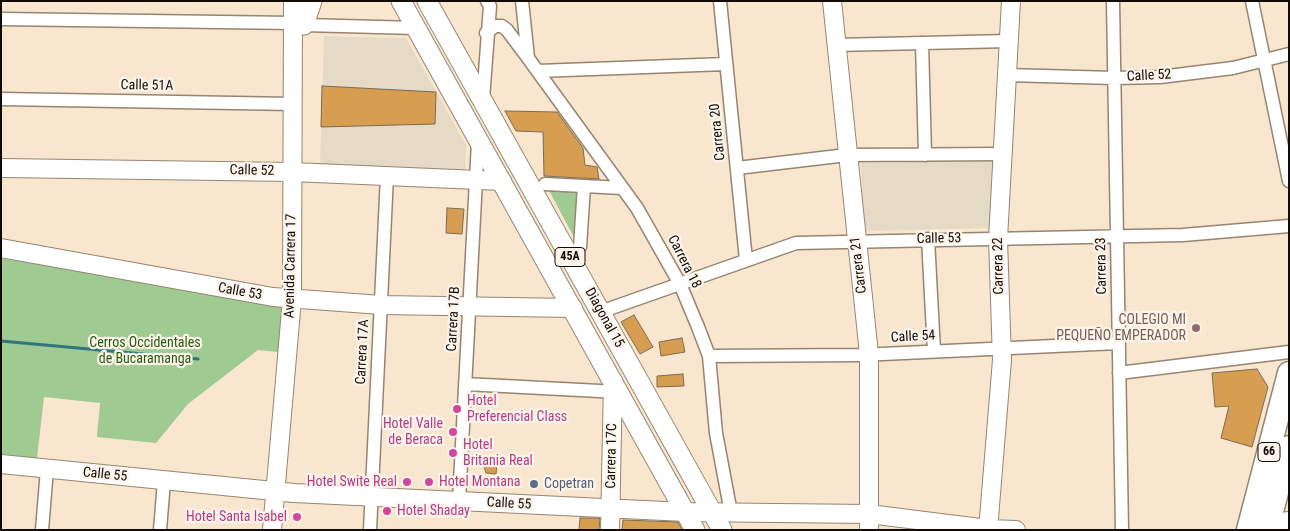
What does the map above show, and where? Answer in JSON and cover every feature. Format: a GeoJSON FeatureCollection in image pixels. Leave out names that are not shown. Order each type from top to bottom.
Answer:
{"type":"FeatureCollection","features":[{"type":"Feature","properties":{"kind":"highway","name":"66"},"geometry":{"type":"LineString","coordinates":[[1264,527],[1289,373]]}},
{"type":"Feature","properties":{"kind":"highway","name":"66"},"geometry":{"type":"LineString","coordinates":[[1264,527],[1289,447]]}},
{"type":"Feature","properties":{"kind":"main road"},"geometry":{"type":"LineString","coordinates":[[299,24],[312,1]]}},
{"type":"Feature","properties":{"kind":"main road","name":"Diagonal 15"},"geometry":{"type":"LineString","coordinates":[[401,1],[695,530]]}},
{"type":"Feature","properties":{"kind":"main road","name":"Diagonal 15"},"geometry":{"type":"LineString","coordinates":[[427,1],[722,530]]}},
{"type":"Feature","properties":{"kind":"street","name":"Avenida Carrera 17"},"geometry":{"type":"LineString","coordinates":[[272,530],[280,492],[297,300],[299,24],[293,1]]}},
{"type":"Feature","properties":{"kind":"street","name":"Avenida Carrera 17"},"geometry":{"type":"LineString","coordinates":[[298,172],[293,104],[299,24],[304,1]]}},
{"type":"Feature","properties":{"kind":"street"},"geometry":{"type":"LineString","coordinates":[[522,1],[528,58]]}},
{"type":"Feature","properties":{"kind":"street","name":"Carrera 20"},"geometry":{"type":"LineString","coordinates":[[720,1],[746,260]]}},
{"type":"Feature","properties":{"kind":"street","name":"Carrera 21"},"geometry":{"type":"LineString","coordinates":[[832,1],[869,354],[869,522]]}},
{"type":"Feature","properties":{"kind":"street","name":"Carrera 22"},"geometry":{"type":"LineString","coordinates":[[988,529],[1002,348],[998,239],[1011,1]]}},
{"type":"Feature","properties":{"kind":"street","name":"Carrera 23"},"geometry":{"type":"LineString","coordinates":[[1113,1],[1122,530]]}},
{"type":"Feature","properties":{"kind":"street"},"geometry":{"type":"LineString","coordinates":[[1252,1],[1289,181]]}},
{"type":"Feature","properties":{"kind":"street"},"geometry":{"type":"LineString","coordinates":[[483,102],[486,33],[490,3]]}},
{"type":"Feature","properties":{"kind":"street"},"geometry":{"type":"LineString","coordinates":[[1,19],[416,28]]}},
{"type":"Feature","properties":{"kind":"street","name":"Carrera 18"},"geometry":{"type":"LineString","coordinates":[[486,33],[495,26],[502,26],[507,30],[622,188],[656,240],[680,284],[709,356],[715,425],[732,513]]}},
{"type":"Feature","properties":{"kind":"street"},"geometry":{"type":"LineString","coordinates":[[836,45],[1009,41]]}},
{"type":"Feature","properties":{"kind":"street"},"geometry":{"type":"LineString","coordinates":[[922,43],[925,155]]}},
{"type":"Feature","properties":{"kind":"street","name":"Calle 52"},"geometry":{"type":"LineString","coordinates":[[1007,75],[1114,78],[1191,74],[1264,62],[1289,54]]}},
{"type":"Feature","properties":{"kind":"street"},"geometry":{"type":"LineString","coordinates":[[538,71],[726,64]]}},
{"type":"Feature","properties":{"kind":"street","name":"Calle 51A"},"geometry":{"type":"LineString","coordinates":[[1,99],[293,104]]}},
{"type":"Feature","properties":{"kind":"street","name":"Carrera 17B"},"geometry":{"type":"LineString","coordinates":[[459,501],[478,139]]}},
{"type":"Feature","properties":{"kind":"street"},"geometry":{"type":"LineString","coordinates":[[737,168],[847,155],[1003,154]]}},
{"type":"Feature","properties":{"kind":"street","name":"Calle 52"},"geometry":{"type":"LineString","coordinates":[[1,168],[298,172],[502,181]]}},
{"type":"Feature","properties":{"kind":"street","name":"Carrera 17A"},"geometry":{"type":"LineString","coordinates":[[370,530],[387,176]]}},
{"type":"Feature","properties":{"kind":"street"},"geometry":{"type":"LineString","coordinates":[[545,184],[622,188]]}},
{"type":"Feature","properties":{"kind":"street"},"geometry":{"type":"LineString","coordinates":[[580,247],[584,186]]}},
{"type":"Feature","properties":{"kind":"street","name":"Calle 53"},"geometry":{"type":"LineString","coordinates":[[600,312],[796,243],[928,239],[1117,237],[1222,233],[1289,226]]}},
{"type":"Feature","properties":{"kind":"street"},"geometry":{"type":"LineString","coordinates":[[928,239],[934,351]]}},
{"type":"Feature","properties":{"kind":"street","name":"Calle 53"},"geometry":{"type":"LineString","coordinates":[[1,248],[297,300],[381,305],[573,308]]}},
{"type":"Feature","properties":{"kind":"street","name":"Calle 54"},"geometry":{"type":"LineString","coordinates":[[709,356],[869,354],[1118,343]]}},
{"type":"Feature","properties":{"kind":"street"},"geometry":{"type":"LineString","coordinates":[[1119,373],[1289,352]]}},
{"type":"Feature","properties":{"kind":"street"},"geometry":{"type":"LineString","coordinates":[[465,384],[615,388]]}},
{"type":"Feature","properties":{"kind":"street","name":"Carrera 17C"},"geometry":{"type":"LineString","coordinates":[[610,530],[615,388]]}},
{"type":"Feature","properties":{"kind":"street","name":"Calle 55"},"geometry":{"type":"LineString","coordinates":[[1,464],[280,492],[732,513],[1016,530]]}},
{"type":"Feature","properties":{"kind":"street"},"geometry":{"type":"LineString","coordinates":[[42,530],[47,469]]}},
{"type":"Feature","properties":{"kind":"street"},"geometry":{"type":"LineString","coordinates":[[160,530],[164,481]]}},
{"type":"Feature","properties":{"kind":"street","name":"Avenida Carrera 17"},"geometry":{"type":"LineString","coordinates":[[280,492],[284,530]]}},
{"type":"Feature","properties":{"kind":"street"},"geometry":{"type":"LineString","coordinates":[[1244,530],[1264,527]]}},
{"type":"Feature","properties":{"kind":"shaded area"},"geometry":{"type":"Polygon","coordinates":[[[324,36],[406,38],[466,145],[465,172],[320,167],[324,36]]]}},
{"type":"Feature","properties":{"kind":"shaded area"},"geometry":{"type":"Polygon","coordinates":[[[995,161],[989,228],[863,231],[861,163],[995,161]]]}},
{"type":"Feature","properties":{"kind":"green space"},"geometry":{"type":"Polygon","coordinates":[[[543,179],[587,191],[581,250],[562,215],[543,179]]]}},
{"type":"Feature","properties":{"kind":"green space","name":"Cerros Occidentales de Bucaramanga"},"geometry":{"type":"Polygon","coordinates":[[[1,259],[28,260],[283,307],[278,352],[258,350],[188,404],[156,443],[97,437],[100,403],[44,397],[37,458],[1,454],[1,259]]]}},
{"type":"Feature","properties":{"kind":"building"},"geometry":{"type":"Polygon","coordinates":[[[322,86],[436,92],[435,124],[321,127],[322,86]]]}},
{"type":"Feature","properties":{"kind":"building"},"geometry":{"type":"Polygon","coordinates":[[[505,111],[557,112],[583,148],[585,165],[597,167],[599,179],[544,176],[543,132],[516,131],[505,111]]]}},
{"type":"Feature","properties":{"kind":"building"},"geometry":{"type":"Polygon","coordinates":[[[447,208],[464,209],[462,234],[446,233],[447,208]]]}},
{"type":"Feature","properties":{"kind":"building"},"geometry":{"type":"Polygon","coordinates":[[[634,315],[653,347],[640,354],[621,322],[634,315]]]}},
{"type":"Feature","properties":{"kind":"building"},"geometry":{"type":"Polygon","coordinates":[[[682,338],[685,352],[661,356],[659,342],[682,338]]]}},
{"type":"Feature","properties":{"kind":"building"},"geometry":{"type":"Polygon","coordinates":[[[1257,369],[1268,387],[1252,447],[1221,438],[1229,406],[1215,407],[1212,373],[1257,369]]]}},
{"type":"Feature","properties":{"kind":"building"},"geometry":{"type":"Polygon","coordinates":[[[683,374],[684,386],[657,387],[657,376],[683,374]]]}},
{"type":"Feature","properties":{"kind":"building"},"geometry":{"type":"Polygon","coordinates":[[[483,463],[497,464],[496,474],[486,473],[483,463]]]}},
{"type":"Feature","properties":{"kind":"building"},"geometry":{"type":"Polygon","coordinates":[[[580,518],[600,518],[599,530],[579,530],[580,518]]]}},
{"type":"Feature","properties":{"kind":"building"},"geometry":{"type":"Polygon","coordinates":[[[623,520],[678,522],[682,530],[622,530],[623,520]]]}},
{"type":"Feature","properties":{"kind":"waterway"},"geometry":{"type":"LineString","coordinates":[[1,341],[198,359]]}},
{"type":"Feature","properties":{"kind":"place","name":"COLEGIO MI PEQUEÑO EMPERADOR"},"geometry":{"type":"Point","coordinates":[1196,328]}},
{"type":"Feature","properties":{"kind":"place","name":"Hotel Preferencial Class"},"geometry":{"type":"Point","coordinates":[457,409]}},
{"type":"Feature","properties":{"kind":"place","name":"Hotel Valle de Beraca"},"geometry":{"type":"Point","coordinates":[453,432]}},
{"type":"Feature","properties":{"kind":"place","name":"Hotel Britania Real"},"geometry":{"type":"Point","coordinates":[453,453]}},
{"type":"Feature","properties":{"kind":"place","name":"Hotel Swite Real"},"geometry":{"type":"Point","coordinates":[407,482]}},
{"type":"Feature","properties":{"kind":"place","name":"Hotel Montana"},"geometry":{"type":"Point","coordinates":[429,482]}},
{"type":"Feature","properties":{"kind":"place","name":"Copetran"},"geometry":{"type":"Point","coordinates":[534,484]}},
{"type":"Feature","properties":{"kind":"place","name":"Hotel Shaday"},"geometry":{"type":"Point","coordinates":[387,511]}},
{"type":"Feature","properties":{"kind":"place","name":"Hotel Santa Isabel"},"geometry":{"type":"Point","coordinates":[297,517]}}]}
